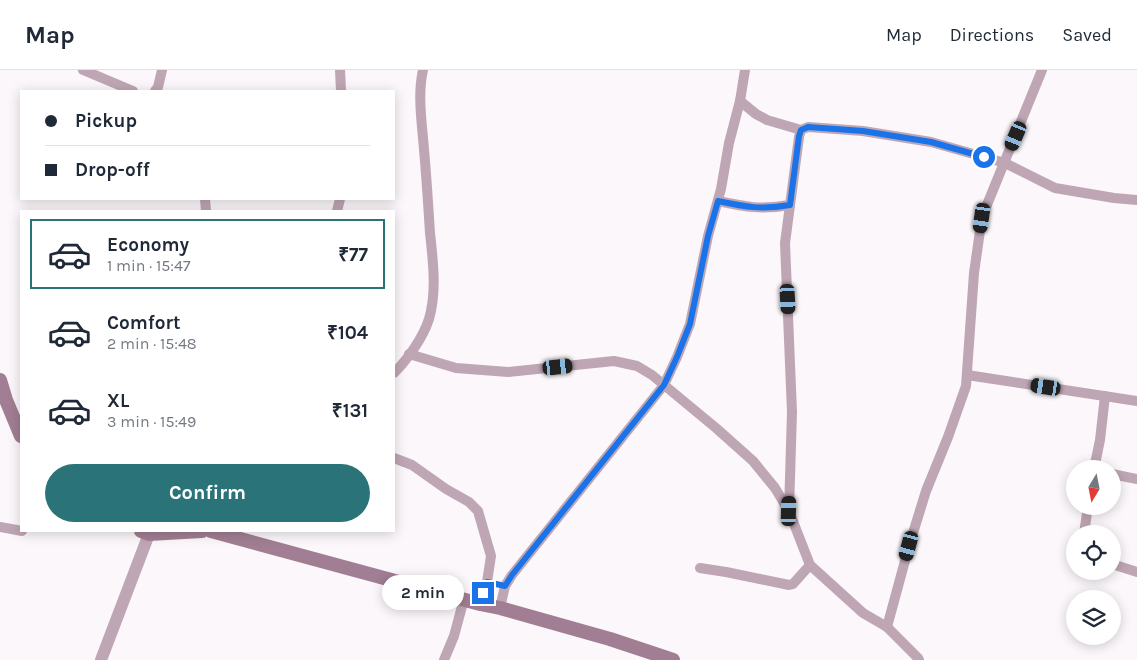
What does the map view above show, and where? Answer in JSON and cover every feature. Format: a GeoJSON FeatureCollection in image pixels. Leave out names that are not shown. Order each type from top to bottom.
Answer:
{"type":"FeatureCollection","features":[{"type":"Feature","properties":{"kind":"main road"},"geometry":{"type":"LineString","coordinates":[[0,380],[3,400],[20,434]]}},
{"type":"Feature","properties":{"kind":"main road"},"geometry":{"type":"LineString","coordinates":[[145,533],[174,532]]}},
{"type":"Feature","properties":{"kind":"main road"},"geometry":{"type":"LineString","coordinates":[[216,532],[500,608],[610,639],[673,660]]}},
{"type":"Feature","properties":{"kind":"street"},"geometry":{"type":"LineString","coordinates":[[83,70],[131,90]]}},
{"type":"Feature","properties":{"kind":"street"},"geometry":{"type":"LineString","coordinates":[[156,90],[162,70]]}},
{"type":"Feature","properties":{"kind":"street"},"geometry":{"type":"LineString","coordinates":[[340,70],[341,90]]}},
{"type":"Feature","properties":{"kind":"street"},"geometry":{"type":"LineString","coordinates":[[395,372],[421,336],[428,321],[433,301],[433,264],[422,119],[421,80],[423,70]]}},
{"type":"Feature","properties":{"kind":"street"},"geometry":{"type":"LineString","coordinates":[[500,608],[505,586],[664,385],[677,357],[690,324],[708,236],[718,201],[729,143],[740,101],[745,70]]}},
{"type":"Feature","properties":{"kind":"street"},"geometry":{"type":"LineString","coordinates":[[887,627],[926,491],[966,386],[974,273],[982,218],[1042,70]]}},
{"type":"Feature","properties":{"kind":"street"},"geometry":{"type":"LineString","coordinates":[[740,101],[767,120],[801,130],[808,127],[863,131],[931,142],[1004,163],[1055,188],[1137,200]]}},
{"type":"Feature","properties":{"kind":"street"},"geometry":{"type":"LineString","coordinates":[[789,511],[792,412],[784,243],[801,130]]}},
{"type":"Feature","properties":{"kind":"street"},"geometry":{"type":"LineString","coordinates":[[718,201],[743,207],[758,208],[790,205]]}},
{"type":"Feature","properties":{"kind":"street"},"geometry":{"type":"LineString","coordinates":[[409,354],[456,368],[508,372],[614,361],[637,366],[652,375],[753,461],[775,488],[789,511],[810,566],[862,613],[887,627],[919,660]]}},
{"type":"Feature","properties":{"kind":"street"},"geometry":{"type":"LineString","coordinates":[[967,376],[1137,401]]}},
{"type":"Feature","properties":{"kind":"street"},"geometry":{"type":"LineString","coordinates":[[1096,460],[1105,396]]}},
{"type":"Feature","properties":{"kind":"street"},"geometry":{"type":"LineString","coordinates":[[395,458],[412,465],[468,502],[478,511],[491,556],[487,582],[480,604]]}},
{"type":"Feature","properties":{"kind":"street"},"geometry":{"type":"LineString","coordinates":[[1121,476],[1137,479]]}},
{"type":"Feature","properties":{"kind":"street"},"geometry":{"type":"LineString","coordinates":[[0,527],[20,531]]}},
{"type":"Feature","properties":{"kind":"street"},"geometry":{"type":"LineString","coordinates":[[101,660],[145,533]]}},
{"type":"Feature","properties":{"kind":"street"},"geometry":{"type":"LineString","coordinates":[[700,568],[789,585],[793,584],[810,566]]}},
{"type":"Feature","properties":{"kind":"street"},"geometry":{"type":"LineString","coordinates":[[1121,567],[1137,572]]}},
{"type":"Feature","properties":{"kind":"street"},"geometry":{"type":"LineString","coordinates":[[487,582],[505,586]]}},
{"type":"Feature","properties":{"kind":"street"},"geometry":{"type":"LineString","coordinates":[[444,660],[451,645],[464,599]]}},
{"type":"Feature","properties":{"kind":"route"},"geometry":{"type":"LineString","coordinates":[[483,593],[487,582],[505,586],[664,385],[690,324],[708,236],[718,201],[743,207],[758,208],[790,205],[799,136],[801,130],[808,127],[863,131],[931,142],[984,157]]}}]}
